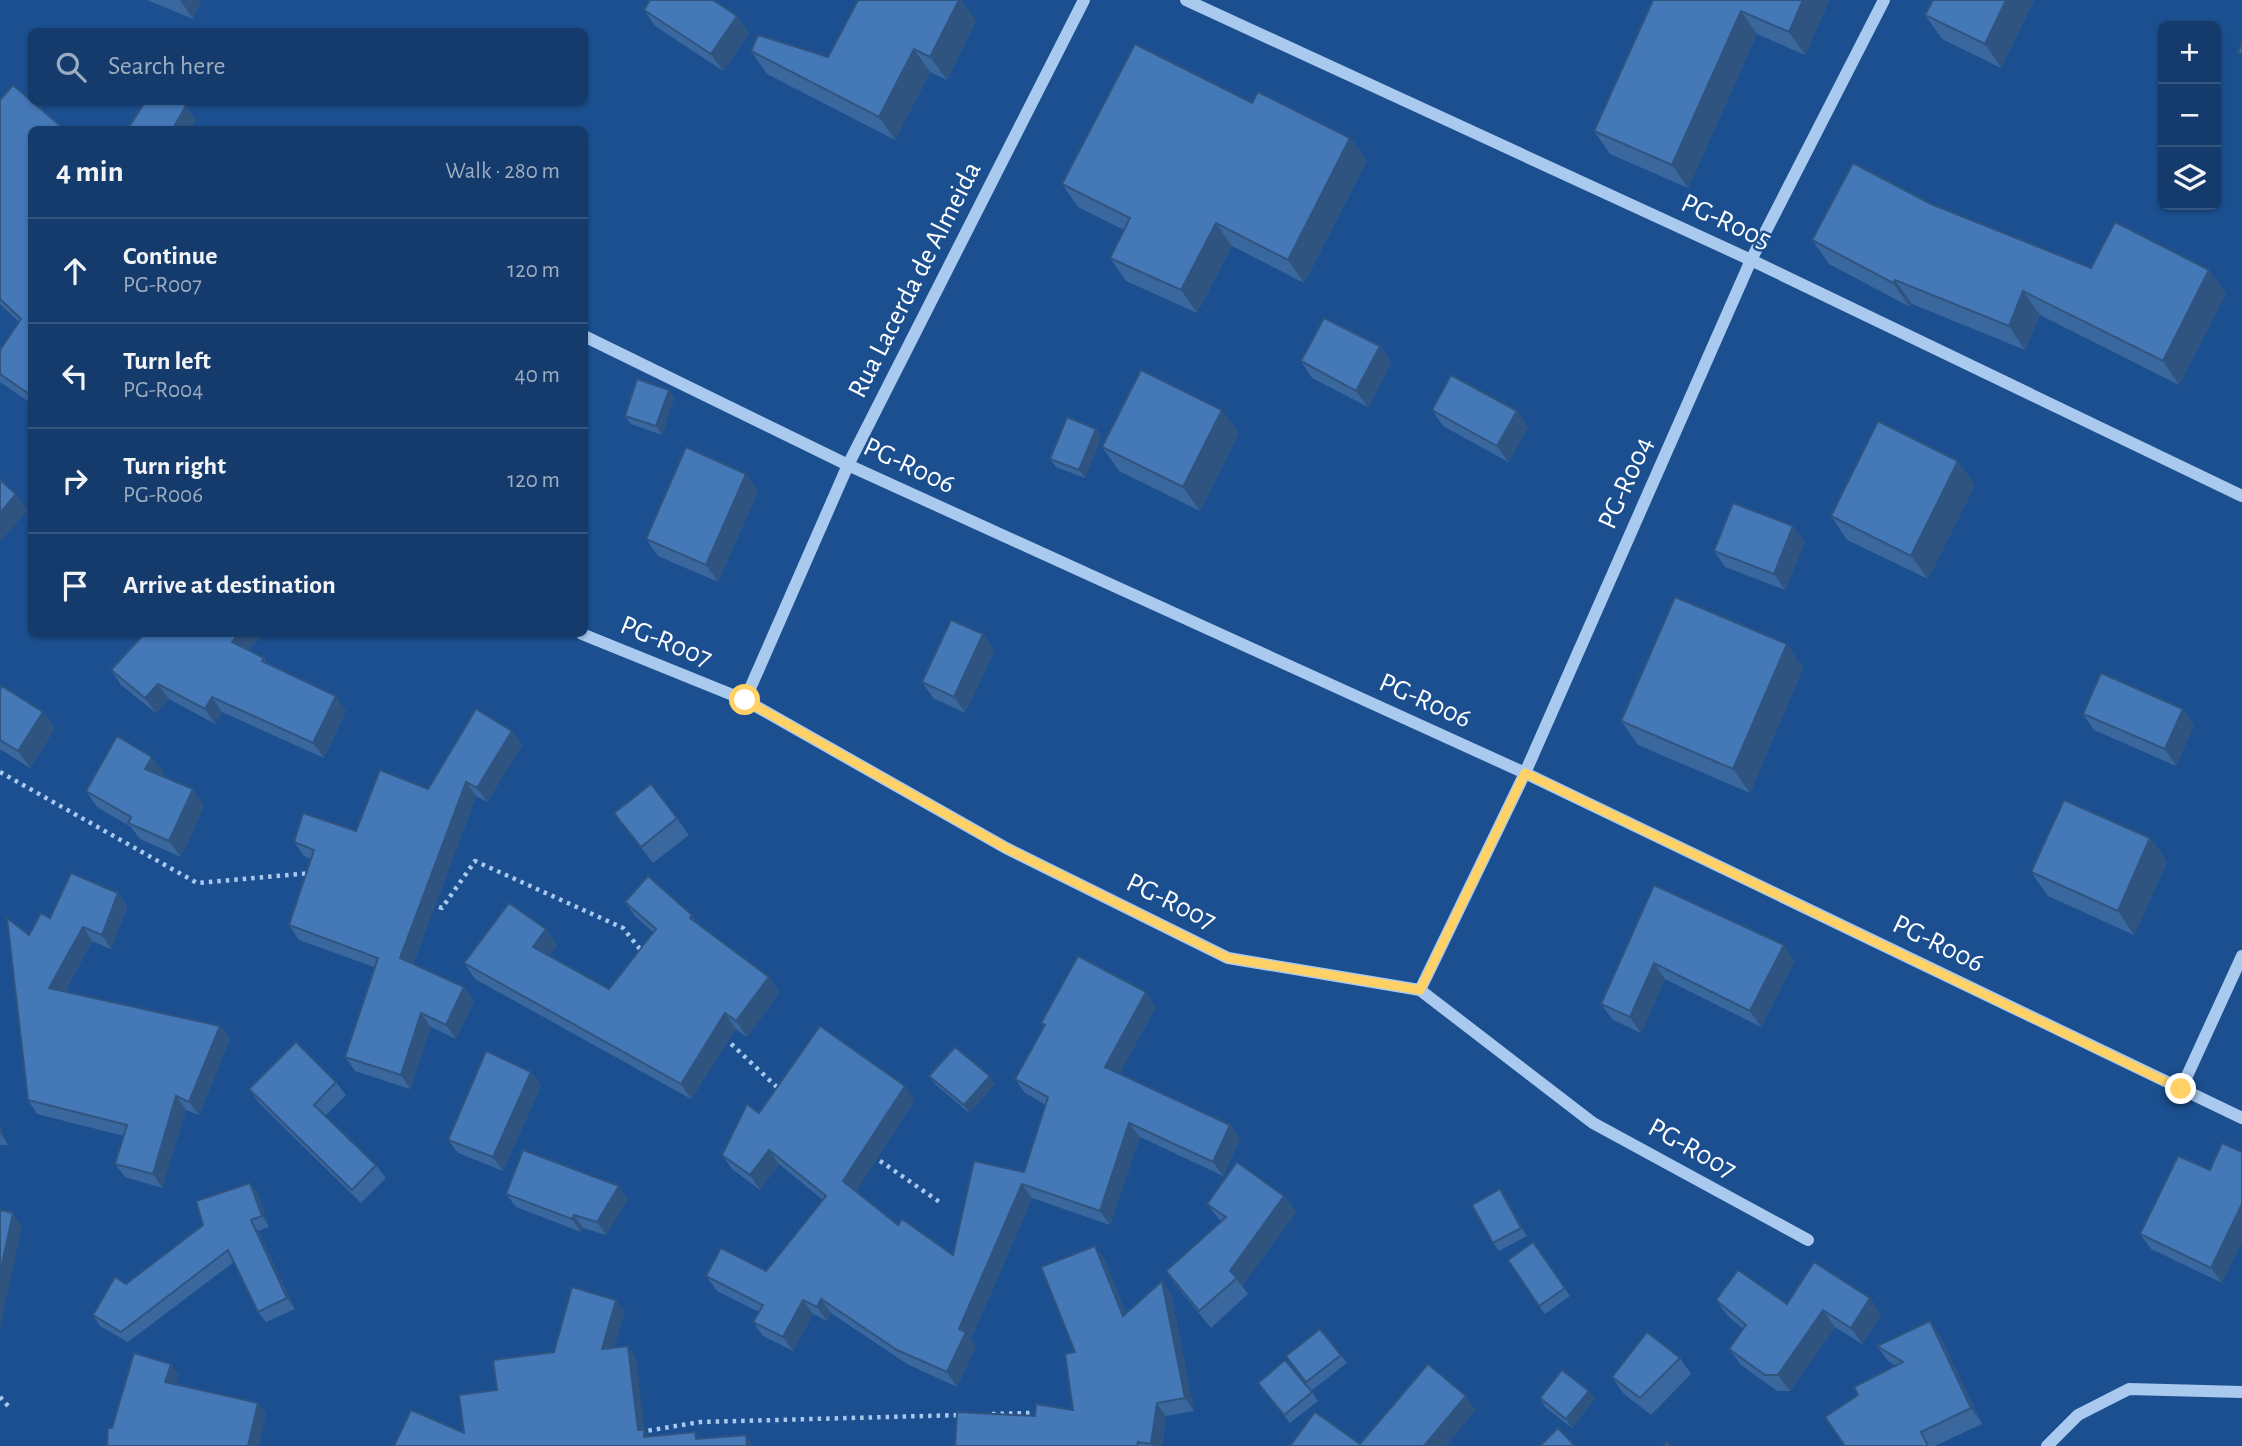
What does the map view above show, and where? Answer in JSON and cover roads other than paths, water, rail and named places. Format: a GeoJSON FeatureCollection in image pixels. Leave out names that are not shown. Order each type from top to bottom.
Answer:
{"type":"FeatureCollection","features":[{"type":"Feature","properties":{"kind":"street","name":"Rua Lacerda de Almeida"},"geometry":{"type":"LineString","coordinates":[[745,700],[848,465],[1084,0]]}},
{"type":"Feature","properties":{"kind":"street","name":"PG-R005"},"geometry":{"type":"LineString","coordinates":[[1186,0],[1751,260],[2242,496]]}},
{"type":"Feature","properties":{"kind":"street","name":"PG-R004"},"geometry":{"type":"LineString","coordinates":[[1420,990],[1525,773],[1751,260],[1884,0]]}},
{"type":"Feature","properties":{"kind":"street","name":"PG-R006"},"geometry":{"type":"LineString","coordinates":[[588,338],[848,465],[1525,773],[2242,1118]]}},
{"type":"Feature","properties":{"kind":"street","name":"PG-R007"},"geometry":{"type":"LineString","coordinates":[[588,636],[745,700],[1006,848],[1228,958],[1420,990],[1593,1123],[1808,1240]]}},
{"type":"Feature","properties":{"kind":"street"},"geometry":{"type":"LineString","coordinates":[[2181,1089],[2242,956]]}},
{"type":"Feature","properties":{"kind":"street"},"geometry":{"type":"LineString","coordinates":[[2048,1446],[2078,1415],[2129,1389],[2242,1392]]}}]}
